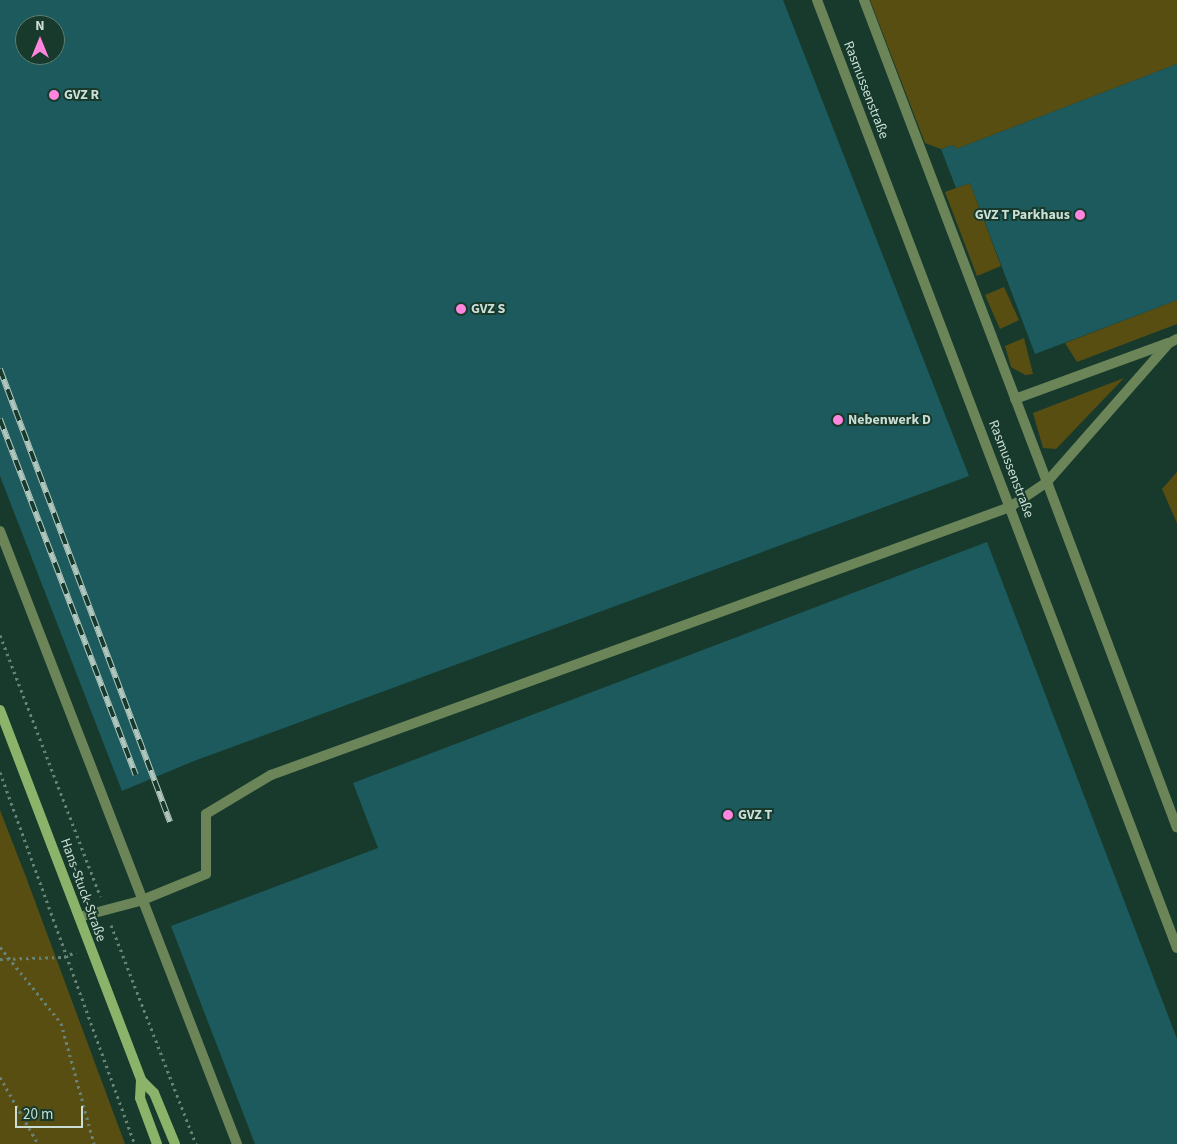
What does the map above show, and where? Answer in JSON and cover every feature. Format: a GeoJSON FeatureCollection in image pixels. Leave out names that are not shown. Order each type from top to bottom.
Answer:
{"type":"FeatureCollection","features":[{"type":"Feature","properties":{"kind":"main road","name":"Hans-Stuck-Straße"},"geometry":{"type":"LineString","coordinates":[[0,710],[141,1080],[140,1098],[157,1144]]}},
{"type":"Feature","properties":{"kind":"main road","name":"Hans-Stuck-Straße"},"geometry":{"type":"LineString","coordinates":[[141,1080],[154,1093],[175,1144]]}},
{"type":"Feature","properties":{"kind":"street","name":"Rasmussenstraße"},"geometry":{"type":"LineString","coordinates":[[817,0],[1177,948]]}},
{"type":"Feature","properties":{"kind":"street"},"geometry":{"type":"LineString","coordinates":[[864,0],[1177,827]]}},
{"type":"Feature","properties":{"kind":"street"},"geometry":{"type":"LineString","coordinates":[[1015,399],[1173,341]]}},
{"type":"Feature","properties":{"kind":"street"},"geometry":{"type":"LineString","coordinates":[[79,917],[140,901],[206,874],[206,814],[271,775],[1010,507],[1047,482],[1173,341]]}},
{"type":"Feature","properties":{"kind":"street"},"geometry":{"type":"LineString","coordinates":[[0,531],[140,901],[237,1144]]}},
{"type":"Feature","properties":{"kind":"path"},"geometry":{"type":"LineString","coordinates":[[0,635],[196,1144]]}},
{"type":"Feature","properties":{"kind":"path"},"geometry":{"type":"LineString","coordinates":[[0,772],[64,957],[135,1144]]}},
{"type":"Feature","properties":{"kind":"path"},"geometry":{"type":"LineString","coordinates":[[0,947],[61,1023],[94,1144]]}},
{"type":"Feature","properties":{"kind":"path"},"geometry":{"type":"LineString","coordinates":[[0,959],[64,957]]}},
{"type":"Feature","properties":{"kind":"path"},"geometry":{"type":"LineString","coordinates":[[0,1077],[38,1144]]}},
{"type":"Feature","properties":{"kind":"shaded area"},"geometry":{"type":"Polygon","coordinates":[[[870,0],[1177,0],[1177,64],[956,149],[954,145],[941,149],[925,143],[870,0]]]}},
{"type":"Feature","properties":{"kind":"shaded area"},"geometry":{"type":"Polygon","coordinates":[[[970,183],[1001,266],[977,276],[945,192],[970,183]]]}},
{"type":"Feature","properties":{"kind":"shaded area"},"geometry":{"type":"Polygon","coordinates":[[[1004,287],[1019,320],[1000,329],[985,295],[1004,287]]]}},
{"type":"Feature","properties":{"kind":"shaded area"},"geometry":{"type":"Polygon","coordinates":[[[1177,300],[1177,324],[1077,362],[1065,343],[1177,300]]]}},
{"type":"Feature","properties":{"kind":"shaded area"},"geometry":{"type":"Polygon","coordinates":[[[1024,338],[1033,374],[1025,375],[1011,367],[1005,346],[1024,338]]]}},
{"type":"Feature","properties":{"kind":"shaded area"},"geometry":{"type":"Polygon","coordinates":[[[1124,378],[1056,449],[1043,448],[1033,413],[1124,378]]]}},
{"type":"Feature","properties":{"kind":"shaded area"},"geometry":{"type":"Polygon","coordinates":[[[1177,472],[1177,523],[1162,489],[1177,472]]]}},
{"type":"Feature","properties":{"kind":"shaded area"},"geometry":{"type":"Polygon","coordinates":[[[0,810],[26,877],[125,1144],[0,1144],[0,810]]]}},
{"type":"Feature","properties":{"kind":"building"},"geometry":{"type":"Polygon","coordinates":[[[0,0],[783,0],[969,476],[194,761],[122,791],[0,476],[0,0]]]}},
{"type":"Feature","properties":{"kind":"building","name":"GVZ T Parkhaus"},"geometry":{"type":"Polygon","coordinates":[[[1177,64],[1177,300],[1035,354],[970,183],[956,188],[941,149],[954,145],[956,149],[1177,64]]]}},
{"type":"Feature","properties":{"kind":"building","name":"GVZ T"},"geometry":{"type":"Polygon","coordinates":[[[987,542],[1177,1039],[1177,1144],[255,1144],[171,926],[378,848],[353,783],[987,542]]]}},
{"type":"Feature","properties":{"kind":"railway"},"geometry":{"type":"LineString","coordinates":[[0,369],[170,822]]}},
{"type":"Feature","properties":{"kind":"railway"},"geometry":{"type":"LineString","coordinates":[[0,419],[136,775]]}},
{"type":"Feature","properties":{"kind":"place","name":"GVZ R"},"geometry":{"type":"Point","coordinates":[54,95]}},
{"type":"Feature","properties":{"kind":"place","name":"GVZ T Parkhaus"},"geometry":{"type":"Point","coordinates":[1080,215]}},
{"type":"Feature","properties":{"kind":"place","name":"GVZ S"},"geometry":{"type":"Point","coordinates":[461,309]}},
{"type":"Feature","properties":{"kind":"place","name":"Nebenwerk D"},"geometry":{"type":"Point","coordinates":[838,420]}},
{"type":"Feature","properties":{"kind":"place","name":"GVZ T"},"geometry":{"type":"Point","coordinates":[728,815]}}]}
